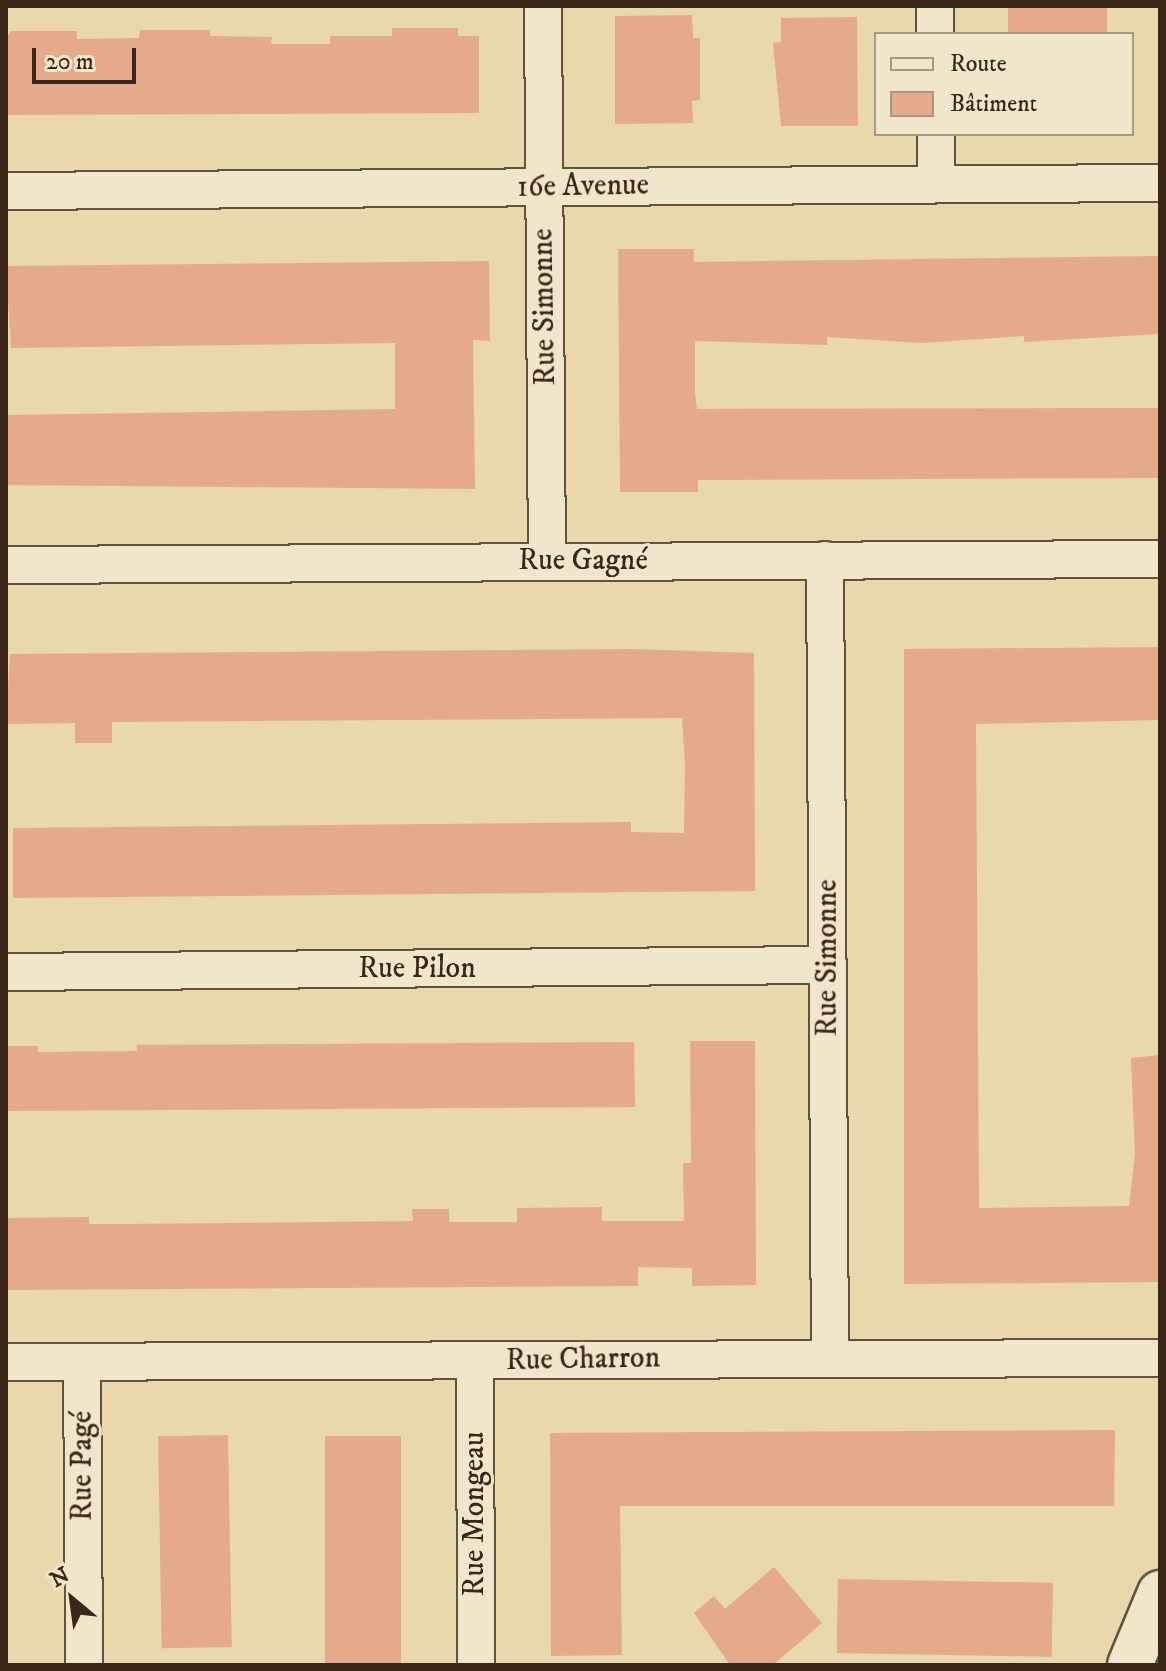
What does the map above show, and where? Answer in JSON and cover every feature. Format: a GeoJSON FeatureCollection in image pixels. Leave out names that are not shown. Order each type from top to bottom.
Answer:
{"type":"FeatureCollection","features":[{"type":"Feature","properties":{"kind":"street","name":"Rue Simonne"},"geometry":{"type":"LineString","coordinates":[[543,6],[547,561]]}},
{"type":"Feature","properties":{"kind":"street"},"geometry":{"type":"LineString","coordinates":[[935,6],[935,32]]}},
{"type":"Feature","properties":{"kind":"street"},"geometry":{"type":"LineString","coordinates":[[936,136],[936,183]]}},
{"type":"Feature","properties":{"kind":"street","name":"16e Avenue"},"geometry":{"type":"LineString","coordinates":[[6,191],[1160,183]]}},
{"type":"Feature","properties":{"kind":"street","name":"Rue Gagné"},"geometry":{"type":"LineString","coordinates":[[6,565],[1160,559]]}},
{"type":"Feature","properties":{"kind":"street","name":"Rue Simonne"},"geometry":{"type":"LineString","coordinates":[[825,560],[830,1356]]}},
{"type":"Feature","properties":{"kind":"street","name":"Rue Pilon"},"geometry":{"type":"LineString","coordinates":[[6,972],[828,965]]}},
{"type":"Feature","properties":{"kind":"street","name":"Rue Charron"},"geometry":{"type":"LineString","coordinates":[[6,1362],[475,1362],[830,1356],[1160,1358]]}},
{"type":"Feature","properties":{"kind":"street","name":"Rue Mongeau"},"geometry":{"type":"LineString","coordinates":[[475,1362],[476,1665]]}},
{"type":"Feature","properties":{"kind":"street","name":"Rue Pagé"},"geometry":{"type":"LineString","coordinates":[[82,1363],[84,1665]]}},
{"type":"Feature","properties":{"kind":"street"},"geometry":{"type":"LineString","coordinates":[[1130,1665],[1160,1593]]}},
{"type":"Feature","properties":{"kind":"building"},"geometry":{"type":"Polygon","coordinates":[[[1008,6],[1107,6],[1107,32],[1008,32],[1008,6]]]}},
{"type":"Feature","properties":{"kind":"building"},"geometry":{"type":"Polygon","coordinates":[[[692,15],[693,38],[700,38],[700,100],[692,101],[693,123],[615,124],[615,16],[692,15]]]}},
{"type":"Feature","properties":{"kind":"building"},"geometry":{"type":"Polygon","coordinates":[[[857,17],[858,126],[781,126],[773,43],[781,42],[781,18],[857,17]]]}},
{"type":"Feature","properties":{"kind":"building"},"geometry":{"type":"Polygon","coordinates":[[[392,28],[458,28],[458,36],[479,36],[479,113],[6,115],[6,38],[11,31],[77,31],[77,39],[139,38],[140,30],[210,30],[210,36],[272,37],[271,44],[330,44],[330,36],[392,36],[392,28]]]}},
{"type":"Feature","properties":{"kind":"building"},"geometry":{"type":"Polygon","coordinates":[[[618,249],[694,249],[694,262],[1160,256],[1160,334],[1024,342],[1024,336],[921,343],[827,337],[827,345],[695,341],[695,393],[697,409],[1160,408],[1160,478],[698,480],[698,492],[620,492],[618,249]]]}},
{"type":"Feature","properties":{"kind":"building"},"geometry":{"type":"Polygon","coordinates":[[[489,261],[490,341],[473,340],[475,489],[6,485],[6,415],[395,409],[395,343],[11,348],[6,266],[489,261]]]}},
{"type":"Feature","properties":{"kind":"building"},"geometry":{"type":"Polygon","coordinates":[[[1160,647],[1160,720],[976,724],[979,1208],[1129,1206],[1135,1154],[1131,1058],[1160,1055],[1160,1282],[904,1284],[904,649],[1160,647]]]}},
{"type":"Feature","properties":{"kind":"building"},"geometry":{"type":"Polygon","coordinates":[[[632,649],[754,653],[755,891],[13,898],[13,828],[631,822],[631,832],[684,833],[685,764],[682,718],[112,722],[112,743],[75,743],[75,723],[6,724],[10,654],[632,649]]]}},
{"type":"Feature","properties":{"kind":"building"},"geometry":{"type":"Polygon","coordinates":[[[690,1041],[755,1041],[756,1285],[692,1286],[692,1268],[638,1267],[638,1286],[6,1290],[6,1218],[89,1217],[89,1224],[413,1221],[412,1209],[449,1209],[449,1222],[517,1222],[517,1208],[602,1207],[602,1221],[684,1221],[683,1163],[691,1163],[690,1041]]]}},
{"type":"Feature","properties":{"kind":"building"},"geometry":{"type":"Polygon","coordinates":[[[634,1042],[635,1107],[6,1111],[6,1046],[38,1046],[38,1052],[137,1051],[137,1045],[634,1042]]]}},
{"type":"Feature","properties":{"kind":"building"},"geometry":{"type":"Polygon","coordinates":[[[1115,1430],[1114,1506],[620,1506],[622,1655],[551,1656],[550,1433],[1115,1430]]]}},
{"type":"Feature","properties":{"kind":"building"},"geometry":{"type":"Polygon","coordinates":[[[228,1435],[232,1647],[162,1648],[158,1436],[228,1435]]]}},
{"type":"Feature","properties":{"kind":"building"},"geometry":{"type":"Polygon","coordinates":[[[325,1436],[401,1436],[401,1665],[325,1665],[325,1436]]]}},
{"type":"Feature","properties":{"kind":"building"},"geometry":{"type":"Polygon","coordinates":[[[774,1567],[822,1623],[773,1665],[730,1665],[694,1613],[714,1596],[725,1609],[774,1567]]]}},
{"type":"Feature","properties":{"kind":"building"},"geometry":{"type":"Polygon","coordinates":[[[838,1579],[1053,1583],[1052,1657],[837,1653],[838,1579]]]}}]}
